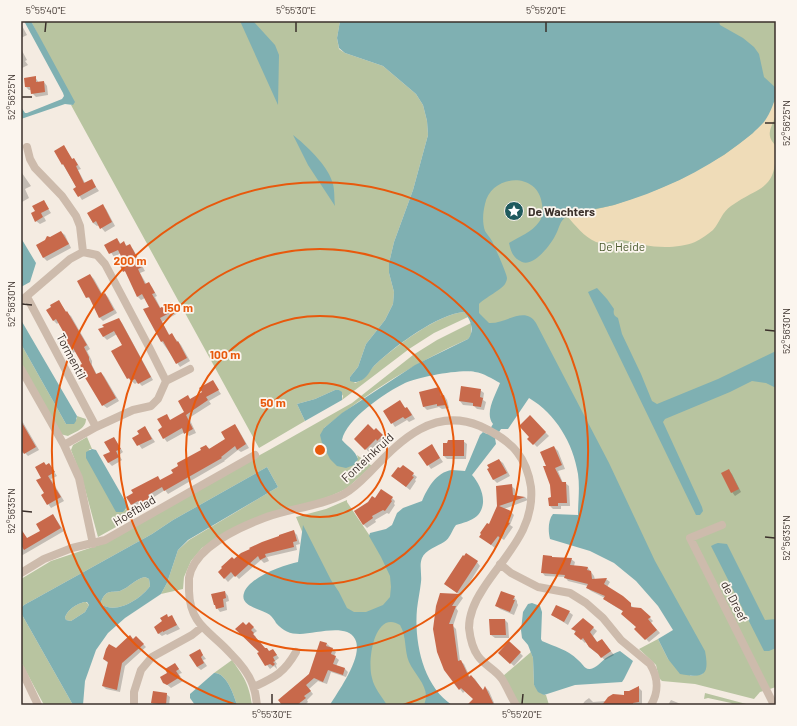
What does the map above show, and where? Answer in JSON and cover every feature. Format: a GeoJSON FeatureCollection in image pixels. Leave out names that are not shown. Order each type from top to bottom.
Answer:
{"type":"FeatureCollection","features":[{"type":"Feature","properties":{"kind":"street"},"geometry":{"type":"LineString","coordinates":[[27,147],[30,159],[35,168],[62,196],[76,216],[80,226],[83,252],[97,255],[104,264],[149,346],[166,381]]}},
{"type":"Feature","properties":{"kind":"street","name":"Tormentil"},"geometry":{"type":"LineString","coordinates":[[83,252],[70,259],[24,299],[96,427]]}},
{"type":"Feature","properties":{"kind":"street"},"geometry":{"type":"LineString","coordinates":[[64,445],[96,427],[133,410],[151,406],[158,399],[166,381],[190,368]]}},
{"type":"Feature","properties":{"kind":"street"},"geometry":{"type":"LineString","coordinates":[[21,369],[64,445],[79,478],[93,544]]}},
{"type":"Feature","properties":{"kind":"street","name":"Fonteinkruid"},"geometry":{"type":"LineString","coordinates":[[257,705],[254,687],[244,670],[232,654],[202,627],[191,607],[189,578],[194,563],[204,550],[228,534],[265,518],[327,501],[345,494],[358,484],[398,443],[427,425],[443,421],[459,420],[473,423],[484,428],[511,445],[524,463],[530,479],[532,497],[528,519],[524,530],[476,600],[471,614],[470,628],[473,643],[478,656],[501,678],[516,705]]}},
{"type":"Feature","properties":{"kind":"street","name":"Hoefblad"},"geometry":{"type":"LineString","coordinates":[[21,573],[44,559],[72,548],[105,540],[255,455]]}},
{"type":"Feature","properties":{"kind":"street","name":"de Dreef"},"geometry":{"type":"LineString","coordinates":[[722,525],[690,538],[774,705]]}},
{"type":"Feature","properties":{"kind":"street"},"geometry":{"type":"LineString","coordinates":[[500,564],[511,573],[538,587],[570,594],[586,603],[603,618],[621,640],[652,667],[657,685],[655,696],[651,705]]}},
{"type":"Feature","properties":{"kind":"street"},"geometry":{"type":"LineString","coordinates":[[134,705],[134,692],[141,670],[152,657],[192,635],[202,627]]}},
{"type":"Feature","properties":{"kind":"street"},"geometry":{"type":"LineString","coordinates":[[254,687],[278,676],[290,664],[296,652]]}},
{"type":"Feature","properties":{"kind":"street"},"geometry":{"type":"LineString","coordinates":[[21,669],[38,705]]}},
{"type":"Feature","properties":{"kind":"green space"},"geometry":{"type":"Polygon","coordinates":[[[31,21],[340,21],[337,38],[339,49],[345,53],[383,66],[416,94],[423,105],[427,121],[428,135],[413,190],[394,242],[389,263],[389,273],[394,292],[393,304],[385,320],[366,344],[358,367],[350,377],[355,383],[359,381],[385,356],[406,340],[442,318],[464,312],[468,317],[434,333],[409,349],[342,400],[343,396],[339,390],[335,390],[315,399],[297,404],[305,421],[259,448],[71,105],[73,105],[31,21]]]}},
{"type":"Feature","properties":{"kind":"green space","name":"De Heide"},"geometry":{"type":"Polygon","coordinates":[[[556,21],[776,21],[776,687],[760,692],[754,699],[695,684],[662,681],[659,678],[656,665],[639,649],[658,639],[668,659],[691,676],[703,674],[542,377],[481,335],[453,245],[556,21]]]}},
{"type":"Feature","properties":{"kind":"green space"},"geometry":{"type":"Polygon","coordinates":[[[471,323],[471,335],[468,339],[411,368],[393,379],[340,415],[324,428],[358,459],[357,455],[372,466],[346,489],[220,536],[202,548],[191,561],[184,577],[183,589],[161,594],[167,583],[178,550],[189,540],[278,487],[267,467],[21,608],[21,579],[51,561],[105,543],[352,403],[413,355],[437,340],[471,323]]]}},
{"type":"Feature","properties":{"kind":"green space"},"geometry":{"type":"Polygon","coordinates":[[[21,344],[66,424],[77,419],[77,416],[86,419],[86,422],[80,430],[68,436],[60,434],[21,366],[21,344]]]}},
{"type":"Feature","properties":{"kind":"green space"},"geometry":{"type":"Polygon","coordinates":[[[87,437],[92,449],[89,449],[125,510],[128,506],[134,517],[98,537],[82,478],[71,450],[73,445],[87,437]]]}},
{"type":"Feature","properties":{"kind":"green space"},"geometry":{"type":"Polygon","coordinates":[[[347,500],[382,554],[406,585],[415,660],[446,705],[379,705],[364,676],[361,626],[335,611],[296,517],[326,509],[347,500]]]}},
{"type":"Feature","properties":{"kind":"green space"},"geometry":{"type":"Polygon","coordinates":[[[145,577],[149,579],[150,586],[141,596],[128,604],[114,608],[101,604],[107,593],[120,591],[138,579],[145,577]]]}},
{"type":"Feature","properties":{"kind":"green space"},"geometry":{"type":"Polygon","coordinates":[[[84,602],[89,605],[85,612],[71,621],[66,620],[66,614],[70,609],[84,602]]]}},
{"type":"Feature","properties":{"kind":"green space"},"geometry":{"type":"Polygon","coordinates":[[[21,613],[73,705],[44,705],[21,662],[21,613]]]}},
{"type":"Feature","properties":{"kind":"green space"},"geometry":{"type":"Polygon","coordinates":[[[531,652],[533,658],[534,685],[544,695],[546,695],[549,705],[518,705],[503,676],[531,652]]]}},
{"type":"Feature","properties":{"kind":"green space"},"geometry":{"type":"Polygon","coordinates":[[[232,660],[245,681],[252,705],[237,705],[232,690],[226,680],[222,676],[214,673],[232,660]]]}},
{"type":"Feature","properties":{"kind":"green space"},"geometry":{"type":"Polygon","coordinates":[[[705,693],[750,705],[733,705],[731,703],[708,698],[704,699],[705,693]]]}},
{"type":"Feature","properties":{"kind":"sand"},"geometry":{"type":"Polygon","coordinates":[[[776,101],[776,114],[770,132],[771,139],[776,146],[775,161],[770,179],[765,185],[728,208],[713,230],[697,241],[670,247],[650,246],[623,240],[599,243],[584,234],[567,216],[614,205],[656,190],[683,178],[724,155],[753,133],[776,101]]]}},
{"type":"Feature","properties":{"kind":"water"},"geometry":{"type":"Polygon","coordinates":[[[24,21],[31,21],[75,102],[73,105],[65,104],[21,119],[21,107],[25,113],[27,113],[62,99],[64,96],[24,21]]]}},
{"type":"Feature","properties":{"kind":"water"},"geometry":{"type":"Polygon","coordinates":[[[240,21],[253,21],[275,45],[279,55],[278,105],[240,21]]]}},
{"type":"Feature","properties":{"kind":"water","name":"De Heide"},"geometry":{"type":"Polygon","coordinates":[[[340,21],[719,21],[720,25],[743,38],[754,47],[759,54],[764,77],[776,88],[771,110],[764,122],[755,131],[710,164],[647,194],[614,205],[581,212],[566,217],[562,221],[553,240],[541,255],[526,263],[514,257],[509,243],[533,229],[539,222],[543,211],[539,193],[532,186],[524,182],[514,180],[505,182],[496,187],[489,194],[483,214],[485,231],[492,241],[507,278],[503,286],[479,304],[479,313],[489,323],[495,323],[521,315],[532,318],[536,323],[609,463],[655,561],[705,651],[706,666],[703,674],[694,676],[680,674],[668,659],[658,639],[673,630],[658,606],[636,581],[614,563],[590,551],[550,539],[549,526],[550,519],[553,514],[578,515],[578,474],[572,451],[562,430],[547,412],[529,398],[508,429],[501,429],[495,438],[496,444],[472,475],[481,489],[483,506],[481,511],[477,516],[467,522],[456,525],[446,541],[432,548],[424,555],[421,561],[421,582],[416,622],[419,649],[427,675],[434,687],[442,697],[452,705],[424,705],[426,697],[424,687],[409,662],[402,630],[400,625],[391,622],[384,624],[378,631],[374,640],[371,661],[373,682],[387,705],[330,705],[349,673],[356,654],[357,646],[355,639],[351,634],[338,630],[300,634],[290,633],[281,628],[268,614],[253,608],[245,602],[243,598],[244,593],[247,587],[253,582],[276,569],[298,562],[303,525],[347,608],[354,612],[366,612],[383,605],[390,597],[390,576],[369,536],[370,533],[386,529],[392,525],[397,513],[403,508],[422,501],[429,486],[441,474],[452,470],[465,471],[480,435],[483,432],[487,434],[493,424],[490,409],[500,383],[488,376],[468,371],[420,378],[397,387],[368,407],[359,415],[345,432],[342,440],[353,451],[358,459],[354,465],[346,468],[337,466],[330,459],[322,443],[320,435],[324,428],[342,413],[415,365],[468,339],[472,329],[469,318],[464,312],[442,318],[405,340],[374,366],[364,379],[356,382],[350,381],[350,377],[358,367],[366,344],[385,320],[393,304],[394,292],[389,273],[389,263],[394,242],[413,190],[428,135],[427,121],[423,105],[416,94],[383,66],[345,53],[339,48],[337,38],[340,21]]]}},
{"type":"Feature","properties":{"kind":"water"},"geometry":{"type":"Polygon","coordinates":[[[293,135],[316,156],[326,168],[334,187],[335,206],[308,165],[293,135]]]}},
{"type":"Feature","properties":{"kind":"water"},"geometry":{"type":"Polygon","coordinates":[[[21,238],[36,263],[30,282],[21,287],[22,265],[21,238]]]}},
{"type":"Feature","properties":{"kind":"water"},"geometry":{"type":"Polygon","coordinates":[[[597,288],[614,309],[614,315],[618,318],[622,334],[652,401],[657,404],[718,379],[776,351],[776,388],[766,383],[752,381],[730,392],[665,419],[663,422],[702,507],[703,511],[700,515],[696,515],[588,292],[597,288]]]}},
{"type":"Feature","properties":{"kind":"water"},"geometry":{"type":"Polygon","coordinates":[[[21,320],[77,416],[74,424],[66,424],[21,344],[21,320]]]}},
{"type":"Feature","properties":{"kind":"water"},"geometry":{"type":"Polygon","coordinates":[[[335,390],[342,392],[342,400],[305,421],[297,404],[315,399],[335,390]]]}},
{"type":"Feature","properties":{"kind":"water"},"geometry":{"type":"Polygon","coordinates":[[[92,449],[96,450],[128,506],[123,512],[116,512],[86,458],[86,452],[92,449]]]}},
{"type":"Feature","properties":{"kind":"water"},"geometry":{"type":"Polygon","coordinates":[[[267,467],[278,487],[188,540],[178,550],[167,583],[161,594],[125,618],[108,633],[96,650],[85,681],[83,705],[73,705],[21,613],[21,608],[152,534],[173,520],[267,467]],[[145,577],[138,579],[120,591],[107,593],[101,604],[114,608],[128,604],[141,596],[150,586],[149,579],[145,577]],[[87,602],[70,609],[66,614],[66,620],[71,621],[85,612],[89,605],[87,602]]]}},
{"type":"Feature","properties":{"kind":"water"},"geometry":{"type":"Polygon","coordinates":[[[718,543],[727,544],[765,620],[776,619],[776,648],[769,651],[764,651],[711,546],[718,543]]]}},
{"type":"Feature","properties":{"kind":"water"},"geometry":{"type":"Polygon","coordinates":[[[532,603],[540,606],[542,612],[542,641],[570,653],[588,669],[598,665],[608,657],[620,651],[633,661],[622,682],[575,685],[544,695],[538,692],[534,685],[533,658],[528,645],[522,638],[521,630],[523,612],[528,604],[532,603]]]}},
{"type":"Feature","properties":{"kind":"water"},"geometry":{"type":"Polygon","coordinates":[[[214,673],[222,676],[226,680],[232,690],[237,705],[195,705],[190,698],[190,694],[214,673]]]}},
{"type":"Feature","properties":{"kind":"building"},"geometry":{"type":"Polygon","coordinates":[[[36,76],[36,82],[44,81],[45,92],[31,94],[30,87],[25,87],[24,78],[36,76]]]}},
{"type":"Feature","properties":{"kind":"building"},"geometry":{"type":"Polygon","coordinates":[[[64,145],[72,159],[74,158],[78,165],[76,166],[84,183],[92,179],[96,187],[78,197],[73,189],[76,187],[54,151],[64,145]]]}},
{"type":"Feature","properties":{"kind":"building"},"geometry":{"type":"Polygon","coordinates":[[[44,200],[49,209],[41,213],[43,217],[35,222],[31,213],[35,211],[32,206],[44,200]]]}},
{"type":"Feature","properties":{"kind":"building"},"geometry":{"type":"Polygon","coordinates":[[[103,204],[112,222],[100,229],[96,221],[93,223],[87,213],[103,204]]]}},
{"type":"Feature","properties":{"kind":"building"},"geometry":{"type":"Polygon","coordinates":[[[61,231],[69,244],[43,258],[36,245],[45,240],[47,236],[50,237],[61,231]]]}},
{"type":"Feature","properties":{"kind":"building"},"geometry":{"type":"Polygon","coordinates":[[[117,238],[120,244],[124,241],[126,246],[130,244],[142,267],[138,269],[145,284],[149,282],[155,293],[152,294],[160,308],[171,302],[175,310],[160,318],[169,335],[172,333],[177,342],[178,341],[187,358],[176,364],[163,341],[161,342],[143,309],[149,307],[142,294],[137,297],[125,271],[123,272],[119,264],[124,262],[118,250],[109,254],[104,245],[117,238]]]}},
{"type":"Feature","properties":{"kind":"building"},"geometry":{"type":"Polygon","coordinates":[[[90,274],[102,295],[105,293],[114,310],[99,318],[89,297],[86,298],[77,281],[90,274]]]}},
{"type":"Feature","properties":{"kind":"building"},"geometry":{"type":"Polygon","coordinates":[[[59,300],[87,345],[84,347],[96,374],[101,372],[116,398],[102,406],[78,366],[82,364],[73,348],[69,350],[61,335],[64,333],[56,319],[53,321],[46,310],[51,307],[50,305],[59,300]]]}},
{"type":"Feature","properties":{"kind":"building"},"geometry":{"type":"Polygon","coordinates":[[[119,318],[151,377],[138,384],[135,379],[131,381],[129,378],[127,379],[111,351],[122,345],[114,331],[103,337],[98,329],[104,327],[102,325],[119,318]]]}},
{"type":"Feature","properties":{"kind":"building"},"geometry":{"type":"Polygon","coordinates":[[[213,380],[219,390],[206,397],[208,400],[186,415],[193,429],[184,434],[182,428],[163,439],[158,430],[162,427],[157,419],[167,414],[170,420],[184,412],[178,401],[188,395],[190,399],[202,392],[199,388],[213,380]]]}},
{"type":"Feature","properties":{"kind":"building"},"geometry":{"type":"Polygon","coordinates":[[[461,386],[481,389],[480,397],[483,398],[481,407],[473,406],[473,403],[459,401],[461,386]]]}},
{"type":"Feature","properties":{"kind":"building"},"geometry":{"type":"Polygon","coordinates":[[[439,387],[441,396],[444,395],[446,405],[437,406],[437,404],[423,407],[419,392],[439,387]]]}},
{"type":"Feature","properties":{"kind":"building"},"geometry":{"type":"Polygon","coordinates":[[[400,400],[412,415],[405,419],[403,417],[391,424],[383,411],[400,400]]]}},
{"type":"Feature","properties":{"kind":"building"},"geometry":{"type":"Polygon","coordinates":[[[530,415],[546,432],[533,445],[527,439],[529,437],[519,426],[530,415]]]}},
{"type":"Feature","properties":{"kind":"building"},"geometry":{"type":"Polygon","coordinates":[[[21,421],[36,447],[24,454],[21,449],[21,421]]]}},
{"type":"Feature","properties":{"kind":"building"},"geometry":{"type":"Polygon","coordinates":[[[235,424],[246,444],[237,450],[235,446],[221,457],[222,458],[164,491],[162,487],[148,495],[150,499],[140,505],[138,501],[131,505],[126,497],[133,493],[131,490],[158,476],[160,480],[173,473],[171,470],[178,466],[177,463],[201,450],[200,448],[206,445],[209,449],[225,439],[221,432],[235,424]]]}},
{"type":"Feature","properties":{"kind":"building"},"geometry":{"type":"Polygon","coordinates":[[[368,424],[374,430],[376,428],[383,435],[377,441],[376,439],[365,450],[354,439],[368,424]]]}},
{"type":"Feature","properties":{"kind":"building"},"geometry":{"type":"Polygon","coordinates":[[[145,426],[152,439],[137,446],[132,438],[139,434],[137,431],[145,426]]]}},
{"type":"Feature","properties":{"kind":"building"},"geometry":{"type":"Polygon","coordinates":[[[114,437],[121,449],[116,451],[119,457],[108,463],[103,455],[110,452],[104,442],[114,437]]]}},
{"type":"Feature","properties":{"kind":"building"},"geometry":{"type":"Polygon","coordinates":[[[448,440],[464,440],[464,456],[443,456],[443,443],[447,443],[448,440]]]}},
{"type":"Feature","properties":{"kind":"building"},"geometry":{"type":"Polygon","coordinates":[[[432,444],[440,458],[427,466],[418,453],[432,444]]]}},
{"type":"Feature","properties":{"kind":"building"},"geometry":{"type":"Polygon","coordinates":[[[554,446],[562,465],[555,468],[562,482],[566,482],[567,503],[558,503],[558,506],[549,506],[548,498],[551,497],[550,485],[543,466],[546,466],[540,452],[554,446]]]}},
{"type":"Feature","properties":{"kind":"building"},"geometry":{"type":"Polygon","coordinates":[[[499,459],[507,473],[493,480],[487,469],[489,468],[487,465],[499,459]]]}},
{"type":"Feature","properties":{"kind":"building"},"geometry":{"type":"Polygon","coordinates":[[[44,462],[46,465],[49,463],[55,472],[48,476],[61,497],[47,505],[41,495],[44,493],[36,480],[41,478],[35,467],[44,462]]]}},
{"type":"Feature","properties":{"kind":"building"},"geometry":{"type":"Polygon","coordinates":[[[403,465],[414,473],[412,476],[414,477],[406,487],[391,476],[398,467],[400,468],[403,465]]]}},
{"type":"Feature","properties":{"kind":"building"},"geometry":{"type":"Polygon","coordinates":[[[729,469],[739,489],[731,493],[721,473],[729,469]]]}},
{"type":"Feature","properties":{"kind":"building"},"geometry":{"type":"Polygon","coordinates":[[[512,484],[513,495],[525,497],[499,506],[511,511],[507,522],[510,523],[500,538],[498,536],[491,545],[479,537],[487,523],[489,524],[497,506],[496,486],[512,484]]]}},
{"type":"Feature","properties":{"kind":"building"},"geometry":{"type":"Polygon","coordinates":[[[381,489],[393,497],[391,500],[392,501],[385,511],[383,510],[372,516],[373,518],[363,525],[354,511],[368,502],[372,496],[375,498],[381,489]]]}},
{"type":"Feature","properties":{"kind":"building"},"geometry":{"type":"Polygon","coordinates":[[[53,514],[61,528],[24,550],[21,545],[21,529],[27,538],[40,531],[36,524],[53,514]]]}},
{"type":"Feature","properties":{"kind":"building"},"geometry":{"type":"Polygon","coordinates":[[[294,530],[297,541],[293,542],[294,547],[265,554],[266,557],[260,560],[258,556],[235,577],[231,572],[224,579],[218,572],[222,568],[221,567],[232,557],[234,559],[241,553],[250,549],[249,548],[294,530]]]}},
{"type":"Feature","properties":{"kind":"building"},"geometry":{"type":"Polygon","coordinates":[[[466,553],[478,561],[457,593],[444,584],[463,555],[464,556],[466,553]]]}},
{"type":"Feature","properties":{"kind":"building"},"geometry":{"type":"Polygon","coordinates":[[[543,555],[572,558],[570,565],[588,567],[587,570],[591,571],[592,579],[607,578],[604,584],[623,596],[631,603],[631,607],[641,608],[651,617],[648,619],[657,630],[645,640],[634,629],[636,627],[621,614],[623,611],[603,599],[605,596],[586,588],[588,584],[564,578],[565,575],[541,573],[543,555]]]}},
{"type":"Feature","properties":{"kind":"building"},"geometry":{"type":"Polygon","coordinates":[[[225,591],[226,598],[223,599],[224,607],[216,609],[211,594],[225,591]]]}},
{"type":"Feature","properties":{"kind":"building"},"geometry":{"type":"Polygon","coordinates":[[[501,591],[515,596],[510,612],[495,606],[501,591]]]}},
{"type":"Feature","properties":{"kind":"building"},"geometry":{"type":"Polygon","coordinates":[[[440,593],[460,594],[452,606],[456,606],[449,624],[453,624],[458,661],[461,660],[469,677],[471,675],[483,690],[485,686],[494,705],[467,705],[473,699],[461,688],[459,690],[444,670],[437,652],[433,629],[436,606],[440,593]]]}},
{"type":"Feature","properties":{"kind":"building"},"geometry":{"type":"Polygon","coordinates":[[[556,605],[570,611],[564,622],[551,615],[556,605]]]}},
{"type":"Feature","properties":{"kind":"building"},"geometry":{"type":"Polygon","coordinates":[[[167,614],[168,617],[172,615],[177,625],[158,634],[154,627],[162,621],[160,618],[167,614]]]}},
{"type":"Feature","properties":{"kind":"building"},"geometry":{"type":"Polygon","coordinates":[[[583,618],[594,627],[590,632],[597,642],[602,639],[611,651],[601,658],[589,647],[583,638],[581,640],[574,634],[576,631],[571,629],[583,618]]]}},
{"type":"Feature","properties":{"kind":"building"},"geometry":{"type":"Polygon","coordinates":[[[489,619],[505,619],[506,635],[490,635],[489,619]]]}},
{"type":"Feature","properties":{"kind":"building"},"geometry":{"type":"Polygon","coordinates":[[[243,622],[246,625],[249,622],[254,627],[251,630],[254,633],[253,634],[265,648],[269,651],[273,649],[277,655],[273,657],[275,661],[273,662],[275,664],[273,666],[270,664],[265,666],[257,653],[259,652],[235,629],[243,622]]]}},
{"type":"Feature","properties":{"kind":"building"},"geometry":{"type":"Polygon","coordinates":[[[130,635],[133,639],[136,636],[144,644],[122,663],[117,690],[102,686],[108,662],[103,659],[106,649],[109,644],[116,648],[130,635]]]}},
{"type":"Feature","properties":{"kind":"building"},"geometry":{"type":"Polygon","coordinates":[[[320,641],[327,643],[326,646],[333,648],[331,654],[336,656],[333,664],[345,668],[343,675],[328,670],[323,682],[314,678],[306,685],[311,691],[304,696],[306,698],[297,705],[282,705],[278,700],[309,674],[320,641]]]}},
{"type":"Feature","properties":{"kind":"building"},"geometry":{"type":"Polygon","coordinates":[[[509,641],[521,652],[510,664],[498,653],[509,641]]]}},
{"type":"Feature","properties":{"kind":"building"},"geometry":{"type":"Polygon","coordinates":[[[200,649],[203,655],[201,657],[204,663],[197,667],[189,655],[200,649]]]}},
{"type":"Feature","properties":{"kind":"building"},"geometry":{"type":"Polygon","coordinates":[[[175,663],[179,669],[176,671],[180,677],[167,685],[163,683],[160,677],[167,673],[165,669],[175,663]]]}},
{"type":"Feature","properties":{"kind":"building"},"geometry":{"type":"Polygon","coordinates":[[[639,686],[639,702],[633,704],[602,705],[608,697],[613,694],[624,695],[624,691],[629,691],[639,686]]]}},
{"type":"Feature","properties":{"kind":"building"},"geometry":{"type":"Polygon","coordinates":[[[153,691],[167,693],[166,705],[151,703],[153,691]]]}},
{"type":"Feature","properties":{"kind":"place","name":"De Wachters"},"geometry":{"type":"Point","coordinates":[514,211]}}]}
